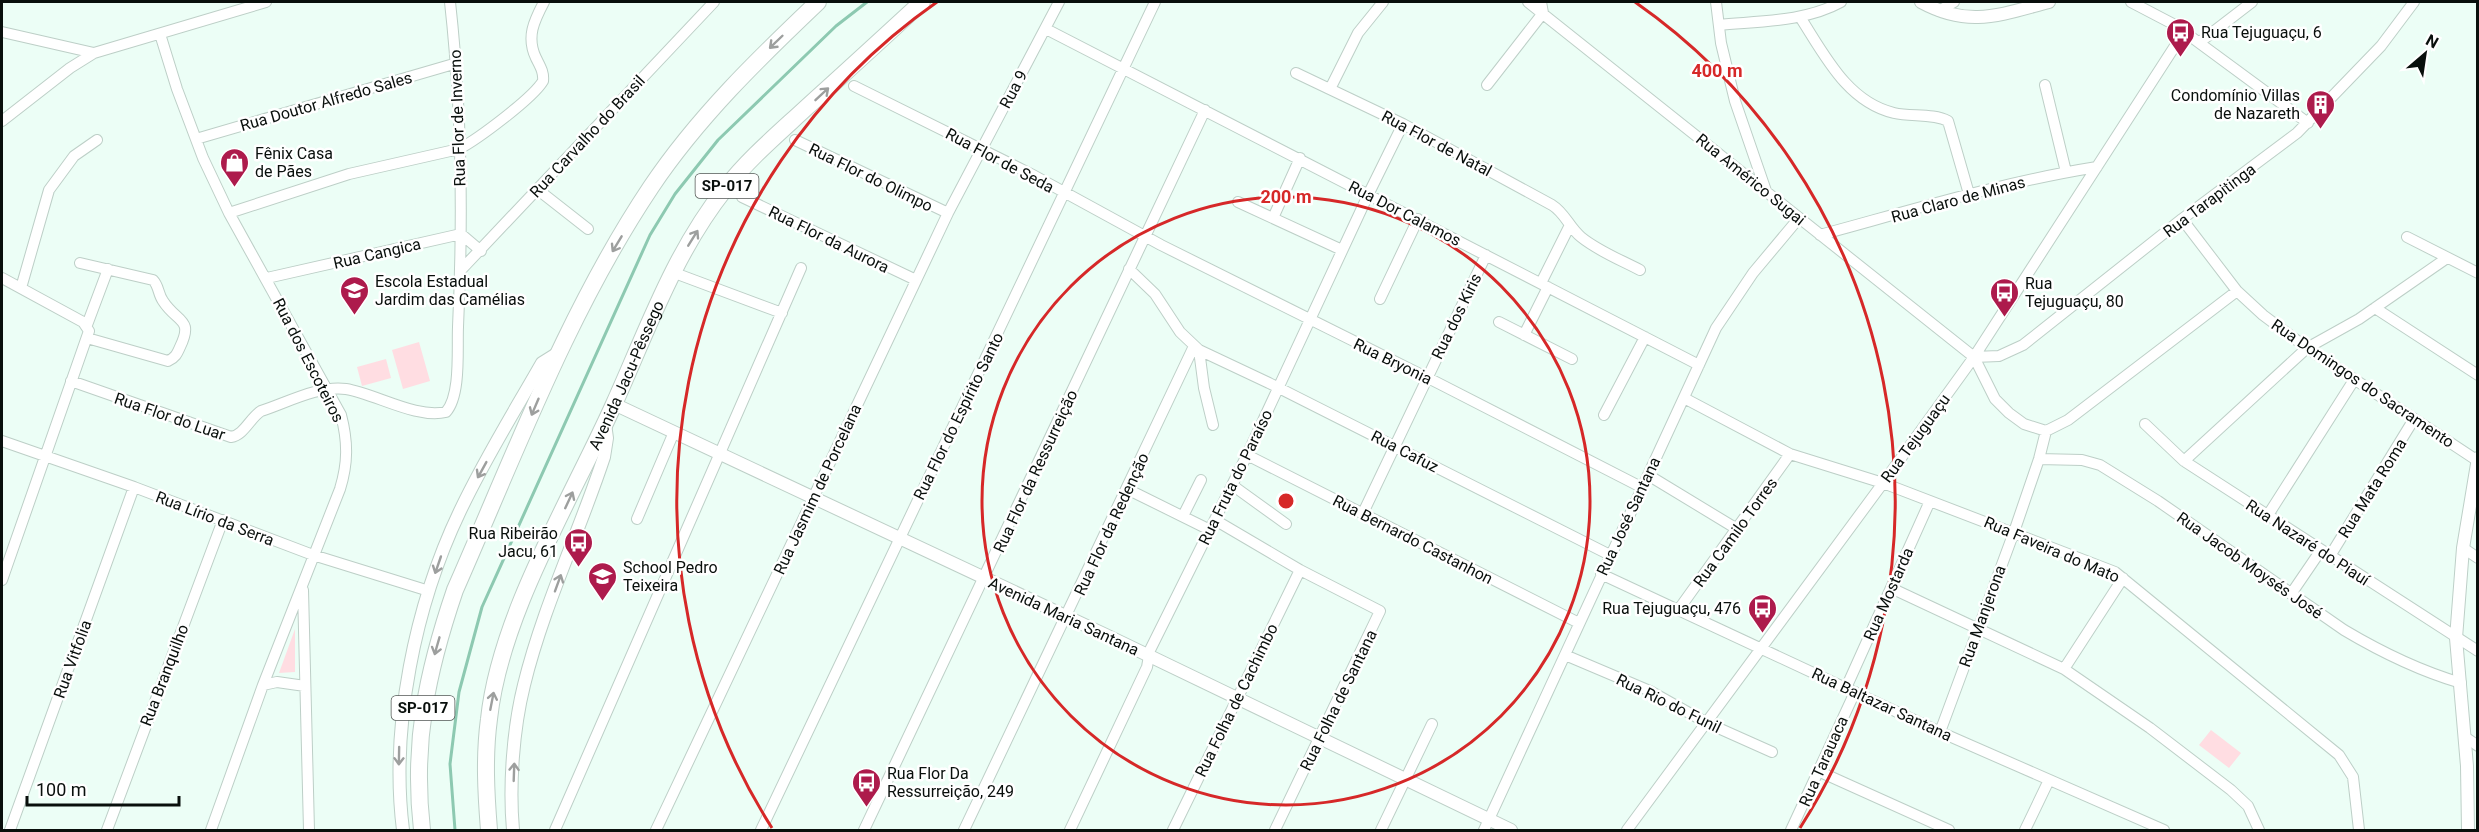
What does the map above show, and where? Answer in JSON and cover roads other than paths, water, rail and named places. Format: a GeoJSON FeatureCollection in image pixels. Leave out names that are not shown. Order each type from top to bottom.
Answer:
{"type":"FeatureCollection","features":[{"type":"Feature","properties":{"kind":"highway","name":"SP-017"},"geometry":{"type":"LineString","coordinates":[[422,831],[419,770],[421,721],[429,673],[455,590],[558,353],[604,265],[658,177],[699,123],[748,68],[818,2]]}},
{"type":"Feature","properties":{"kind":"highway","name":"Avenida Jacu-Pêssego"},"geometry":{"type":"LineString","coordinates":[[489,831],[486,759],[491,706],[497,674],[511,630],[530,583],[614,404],[672,272],[725,189],[779,133],[922,2]]}},
{"type":"Feature","properties":{"kind":"street"},"geometry":{"type":"LineString","coordinates":[[2,121],[70,68],[94,54],[266,2]]}},
{"type":"Feature","properties":{"kind":"street","name":"Rua Flor de Inverno"},"geometry":{"type":"LineString","coordinates":[[327,390],[346,389],[426,413],[446,412],[450,407],[455,387],[461,234],[457,63],[450,2]]}},
{"type":"Feature","properties":{"kind":"street"},"geometry":{"type":"LineString","coordinates":[[230,213],[349,174],[459,149],[484,133],[537,89],[543,81],[544,76],[533,52],[531,33],[544,2]]}},
{"type":"Feature","properties":{"kind":"street","name":"Rua Carvalho do Brasil"},"geometry":{"type":"LineString","coordinates":[[460,271],[482,251],[537,189],[714,2]]}},
{"type":"Feature","properties":{"kind":"street"},"geometry":{"type":"LineString","coordinates":[[1046,29],[1059,2]]}},
{"type":"Feature","properties":{"kind":"street","name":"Rua Flor do Espírito Santo"},"geometry":{"type":"LineString","coordinates":[[761,831],[1155,2]]}},
{"type":"Feature","properties":{"kind":"street"},"geometry":{"type":"LineString","coordinates":[[1330,89],[1358,33],[1383,2]]}},
{"type":"Feature","properties":{"kind":"street","name":"Rua Américo Sugai"},"geometry":{"type":"LineString","coordinates":[[1528,2],[1542,7],[1766,192],[1974,357]]}},
{"type":"Feature","properties":{"kind":"street"},"geometry":{"type":"LineString","coordinates":[[1716,2],[1735,101],[1766,192]]}},
{"type":"Feature","properties":{"kind":"street"},"geometry":{"type":"LineString","coordinates":[[1719,25],[1800,17],[1819,12],[1841,2]]}},
{"type":"Feature","properties":{"kind":"street"},"geometry":{"type":"LineString","coordinates":[[1921,2],[1955,16],[1976,18],[2049,2]]}},
{"type":"Feature","properties":{"kind":"street"},"geometry":{"type":"LineString","coordinates":[[1939,11],[1954,2]]}},
{"type":"Feature","properties":{"kind":"street"},"geometry":{"type":"LineString","coordinates":[[2131,2],[2200,42],[2308,123]]}},
{"type":"Feature","properties":{"kind":"street"},"geometry":{"type":"LineString","coordinates":[[2200,42],[2252,2]]}},
{"type":"Feature","properties":{"kind":"street","name":"Rua Tarapitinga"},"geometry":{"type":"LineString","coordinates":[[1974,357],[1999,356],[2023,345],[2308,123],[2381,46],[2414,2]]}},
{"type":"Feature","properties":{"kind":"street"},"geometry":{"type":"LineString","coordinates":[[1486,85],[1542,7]]}},
{"type":"Feature","properties":{"kind":"street"},"geometry":{"type":"LineString","coordinates":[[1800,17],[1833,69],[1865,102],[1883,110],[1908,116],[1939,117],[1948,121],[1970,194]]}},
{"type":"Feature","properties":{"kind":"street","name":"Rua Dor Calamos"},"geometry":{"type":"LineString","coordinates":[[1046,29],[1123,71],[1205,110],[1699,365]]}},
{"type":"Feature","properties":{"kind":"street","name":"Rua 9"},"geometry":{"type":"LineString","coordinates":[[980,148],[1046,29]]}},
{"type":"Feature","properties":{"kind":"street"},"geometry":{"type":"LineString","coordinates":[[2,32],[94,54]]}},
{"type":"Feature","properties":{"kind":"street","name":"Rua Tejuguaçu"},"geometry":{"type":"LineString","coordinates":[[1627,831],[1974,357],[2184,32]]}},
{"type":"Feature","properties":{"kind":"street","name":"Rua dos Escoteiros"},"geometry":{"type":"LineString","coordinates":[[160,34],[196,139],[230,213],[341,415],[348,448],[347,464],[340,489],[263,685],[211,831]]}},
{"type":"Feature","properties":{"kind":"street","name":"Rua Doutor Alfredo Sales"},"geometry":{"type":"LineString","coordinates":[[196,139],[457,63]]}},
{"type":"Feature","properties":{"kind":"street","name":"Rua Flor de Natal"},"geometry":{"type":"LineString","coordinates":[[1296,74],[1404,124],[1552,205],[1560,210],[1578,234],[1593,245],[1640,270]]}},
{"type":"Feature","properties":{"kind":"street"},"geometry":{"type":"LineString","coordinates":[[2045,85],[2066,172]]}},
{"type":"Feature","properties":{"kind":"street","name":"Rua Flor de Seda"},"geometry":{"type":"LineString","coordinates":[[854,86],[980,148],[1145,236]]}},
{"type":"Feature","properties":{"kind":"street","name":"Rua Flor da Ressurreição"},"geometry":{"type":"LineString","coordinates":[[864,831],[1205,110]]}},
{"type":"Feature","properties":{"kind":"street","name":"Rua Fruta do Paraíso"},"geometry":{"type":"LineString","coordinates":[[1070,831],[1147,667],[1149,656],[1404,124]]}},
{"type":"Feature","properties":{"kind":"street"},"geometry":{"type":"LineString","coordinates":[[21,288],[49,190],[74,156],[97,140]]}},
{"type":"Feature","properties":{"kind":"street","name":"Rua Flor do Olimpo"},"geometry":{"type":"LineString","coordinates":[[795,140],[948,213]]}},
{"type":"Feature","properties":{"kind":"street","name":"Rua Jasmim de Porcelana"},"geometry":{"type":"LineString","coordinates":[[656,831],[980,148]]}},
{"type":"Feature","properties":{"kind":"street"},"geometry":{"type":"LineString","coordinates":[[1273,218],[1299,158]]}},
{"type":"Feature","properties":{"kind":"street","name":"Rua Claro de Minas"},"geometry":{"type":"LineString","coordinates":[[1820,235],[1970,194],[2097,167]]}},
{"type":"Feature","properties":{"kind":"street"},"geometry":{"type":"LineString","coordinates":[[537,189],[588,229]]}},
{"type":"Feature","properties":{"kind":"street","name":"Rua Flor da Aurora"},"geometry":{"type":"LineString","coordinates":[[742,197],[916,280]]}},
{"type":"Feature","properties":{"kind":"street"},"geometry":{"type":"LineString","coordinates":[[1239,202],[1342,250]]}},
{"type":"Feature","properties":{"kind":"street","name":"Rua José Santana"},"geometry":{"type":"LineString","coordinates":[[1487,825],[1647,474],[1726,311],[1753,273],[1799,218]]}},
{"type":"Feature","properties":{"kind":"street"},"geometry":{"type":"LineString","coordinates":[[1380,299],[1418,219]]}},
{"type":"Feature","properties":{"kind":"street","name":"Rua Domingos do Sacramento"},"geometry":{"type":"LineString","coordinates":[[2182,219],[2236,291],[2307,348],[2477,460]]}},
{"type":"Feature","properties":{"kind":"street"},"geometry":{"type":"LineString","coordinates":[[1524,335],[1570,225]]}},
{"type":"Feature","properties":{"kind":"street"},"geometry":{"type":"LineString","coordinates":[[461,234],[482,251]]}},
{"type":"Feature","properties":{"kind":"street","name":"Rua Cangica"},"geometry":{"type":"LineString","coordinates":[[267,278],[461,234]]}},
{"type":"Feature","properties":{"kind":"street","name":"Rua Bryonia"},"geometry":{"type":"LineString","coordinates":[[1145,236],[1641,487]]}},
{"type":"Feature","properties":{"kind":"street"},"geometry":{"type":"LineString","coordinates":[[2407,237],[2478,273]]}},
{"type":"Feature","properties":{"kind":"street","name":"Rua dos Kiris"},"geometry":{"type":"LineString","coordinates":[[1364,513],[1486,255]]}},
{"type":"Feature","properties":{"kind":"street"},"geometry":{"type":"LineString","coordinates":[[2184,461],[2307,348],[2375,308],[2447,258]]}},
{"type":"Feature","properties":{"kind":"street"},"geometry":{"type":"LineString","coordinates":[[80,263],[153,280],[164,302],[186,327],[186,333],[175,357],[168,361],[87,338]]}},
{"type":"Feature","properties":{"kind":"street"},"geometry":{"type":"LineString","coordinates":[[555,831],[801,268]]}},
{"type":"Feature","properties":{"kind":"street"},"geometry":{"type":"LineString","coordinates":[[1129,268],[1155,294],[1180,332],[1196,348],[1213,425]]}},
{"type":"Feature","properties":{"kind":"street"},"geometry":{"type":"LineString","coordinates":[[2,580],[6,556],[87,338],[89,331],[87,325],[108,269]]}},
{"type":"Feature","properties":{"kind":"street"},"geometry":{"type":"LineString","coordinates":[[672,272],[782,313]]}},
{"type":"Feature","properties":{"kind":"street"},"geometry":{"type":"LineString","coordinates":[[2,279],[87,325]]}},
{"type":"Feature","properties":{"kind":"street"},"geometry":{"type":"LineString","coordinates":[[1974,357],[1995,399],[2008,413],[2024,424],[2046,431],[2068,420],[2236,291]]}},
{"type":"Feature","properties":{"kind":"street"},"geometry":{"type":"LineString","coordinates":[[2375,308],[2478,375]]}},
{"type":"Feature","properties":{"kind":"street"},"geometry":{"type":"LineString","coordinates":[[1499,322],[1572,359]]}},
{"type":"Feature","properties":{"kind":"street"},"geometry":{"type":"LineString","coordinates":[[1604,415],[1645,337]]}},
{"type":"Feature","properties":{"kind":"street","name":"Rua Cafuz"},"geometry":{"type":"LineString","coordinates":[[1196,348],[1610,555]]}},
{"type":"Feature","properties":{"kind":"street","name":"Rua Flor da Redenção"},"geometry":{"type":"LineString","coordinates":[[964,831],[1196,348]]}},
{"type":"Feature","properties":{"kind":"street"},"geometry":{"type":"LineString","coordinates":[[403,831],[398,794],[399,745],[405,699],[429,591],[460,511],[542,363],[558,353]]}},
{"type":"Feature","properties":{"kind":"street"},"geometry":{"type":"LineString","coordinates":[[2268,515],[2354,380]]}},
{"type":"Feature","properties":{"kind":"street","name":"Rua Flor do Luar"},"geometry":{"type":"LineString","coordinates":[[71,381],[231,437],[240,434],[261,411],[327,390]]}},
{"type":"Feature","properties":{"kind":"street","name":"Rua Faveira do Mato"},"geometry":{"type":"LineString","coordinates":[[1684,398],[1790,454],[1883,483],[2014,531],[2103,567],[2123,578],[2339,755],[2353,777],[2359,831]]}},
{"type":"Feature","properties":{"kind":"street","name":"Avenida Maria Santana"},"geometry":{"type":"LineString","coordinates":[[614,404],[1406,779],[1487,825],[1511,831]]}},
{"type":"Feature","properties":{"kind":"street","name":"Rua Mata Roma"},"geometry":{"type":"LineString","coordinates":[[2291,594],[2325,553],[2414,419]]}},
{"type":"Feature","properties":{"kind":"street"},"geometry":{"type":"LineString","coordinates":[[513,831],[516,730],[523,686],[537,640],[604,457],[607,438],[604,424]]}},
{"type":"Feature","properties":{"kind":"street","name":"Rua Nazaré do Piauí"},"geometry":{"type":"LineString","coordinates":[[2145,424],[2184,461],[2478,651]]}},
{"type":"Feature","properties":{"kind":"street","name":"Rua Manjerona"},"geometry":{"type":"LineString","coordinates":[[1940,732],[2014,531],[2039,459],[2046,431]]}},
{"type":"Feature","properties":{"kind":"street"},"geometry":{"type":"LineString","coordinates":[[637,519],[674,432]]}},
{"type":"Feature","properties":{"kind":"street","name":"Rua Lírio da Serra"},"geometry":{"type":"LineString","coordinates":[[2,441],[134,487],[313,555],[429,591]]}},
{"type":"Feature","properties":{"kind":"street","name":"Rua Camilo Torres"},"geometry":{"type":"LineString","coordinates":[[1679,609],[1790,454]]}},
{"type":"Feature","properties":{"kind":"street","name":"Rua Bernardo Castanhon"},"geometry":{"type":"LineString","coordinates":[[1247,455],[1579,623]]}},
{"type":"Feature","properties":{"kind":"street","name":"Rua Jacob Moysés José"},"geometry":{"type":"LineString","coordinates":[[2039,459],[2082,460],[2100,465],[2158,501],[2368,645],[2423,670],[2461,683]]}},
{"type":"Feature","properties":{"kind":"street"},"geometry":{"type":"LineString","coordinates":[[2468,831],[2465,737],[2456,638],[2463,548],[2477,460]]}},
{"type":"Feature","properties":{"kind":"street"},"geometry":{"type":"LineString","coordinates":[[1647,474],[1737,529]]}},
{"type":"Feature","properties":{"kind":"street"},"geometry":{"type":"LineString","coordinates":[[1183,516],[1201,480]]}},
{"type":"Feature","properties":{"kind":"street"},"geometry":{"type":"LineString","coordinates":[[1232,485],[1286,524]]}},
{"type":"Feature","properties":{"kind":"street","name":"Rua Vitfolia"},"geometry":{"type":"LineString","coordinates":[[10,831],[134,487]]}},
{"type":"Feature","properties":{"kind":"street","name":"Rua Folha de Santana"},"geometry":{"type":"LineString","coordinates":[[1127,489],[1183,516],[1212,525],[1380,611],[1275,831]]}},
{"type":"Feature","properties":{"kind":"street","name":"Rua Mostarda"},"geometry":{"type":"LineString","coordinates":[[1851,690],[1891,588],[1930,501]]}},
{"type":"Feature","properties":{"kind":"street","name":"Rua Branquilho"},"geometry":{"type":"LineString","coordinates":[[107,831],[223,520]]}},
{"type":"Feature","properties":{"kind":"street"},"geometry":{"type":"LineString","coordinates":[[2463,548],[2478,558]]}},
{"type":"Feature","properties":{"kind":"street","name":"Rua Folha de Cachimbo"},"geometry":{"type":"LineString","coordinates":[[1173,831],[1300,570]]}},
{"type":"Feature","properties":{"kind":"street","name":"Rua Baltazar Santana"},"geometry":{"type":"LineString","coordinates":[[1601,574],[1762,647],[1940,732],[2164,831]]}},
{"type":"Feature","properties":{"kind":"street"},"geometry":{"type":"LineString","coordinates":[[2064,669],[2123,578]]}},
{"type":"Feature","properties":{"kind":"street"},"geometry":{"type":"LineString","coordinates":[[303,584],[309,831]]}},
{"type":"Feature","properties":{"kind":"street"},"geometry":{"type":"LineString","coordinates":[[1891,588],[2064,669],[2208,770],[2248,806],[2259,831]]}},
{"type":"Feature","properties":{"kind":"street","name":"Rua Rio do Funil"},"geometry":{"type":"LineString","coordinates":[[1565,655],[1650,691],[1707,723],[1772,752]]}},
{"type":"Feature","properties":{"kind":"street"},"geometry":{"type":"LineString","coordinates":[[263,685],[277,682],[305,686]]}},
{"type":"Feature","properties":{"kind":"street","name":"Rua Tarauaca"},"geometry":{"type":"LineString","coordinates":[[1791,831],[1851,690]]}},
{"type":"Feature","properties":{"kind":"street"},"geometry":{"type":"LineString","coordinates":[[1381,831],[1432,724]]}},
{"type":"Feature","properties":{"kind":"street"},"geometry":{"type":"LineString","coordinates":[[2465,737],[2478,746]]}},
{"type":"Feature","properties":{"kind":"street"},"geometry":{"type":"LineString","coordinates":[[1818,771],[1949,831]]}},
{"type":"Feature","properties":{"kind":"street"},"geometry":{"type":"LineString","coordinates":[[2025,831],[2049,780]]}},
{"type":"Feature","properties":{"kind":"waterway"},"geometry":{"type":"LineString","coordinates":[[455,830],[450,764],[459,692],[482,607],[650,235],[675,194],[718,140],[836,26],[867,2]]}},
{"type":"Feature","properties":{"kind":"place","name":"Rua Tejuguaçu, 6"},"geometry":{"type":"Point","coordinates":[2180,58]}},
{"type":"Feature","properties":{"kind":"place","name":"Condomínio Villas de Nazareth"},"geometry":{"type":"Point","coordinates":[2321,130]}},
{"type":"Feature","properties":{"kind":"place","name":"Fênix Casa de Pães"},"geometry":{"type":"Point","coordinates":[234,188]}},
{"type":"Feature","properties":{"kind":"place","name":"Escola Estadual Jardim das Camélias"},"geometry":{"type":"Point","coordinates":[354,316]}},
{"type":"Feature","properties":{"kind":"place","name":"Rua Tejuguaçu, 80"},"geometry":{"type":"Point","coordinates":[2004,318]}},
{"type":"Feature","properties":{"kind":"place","name":"Rua Ribeirão Jacu, 61"},"geometry":{"type":"Point","coordinates":[579,568]}},
{"type":"Feature","properties":{"kind":"place","name":"School Pedro Teixeira"},"geometry":{"type":"Point","coordinates":[602,602]}},
{"type":"Feature","properties":{"kind":"place","name":"Rua Tejuguaçu, 476"},"geometry":{"type":"Point","coordinates":[1762,634]}},
{"type":"Feature","properties":{"kind":"place","name":"Rua Flor Da Ressurreição, 249"},"geometry":{"type":"Point","coordinates":[866,808]}}]}
